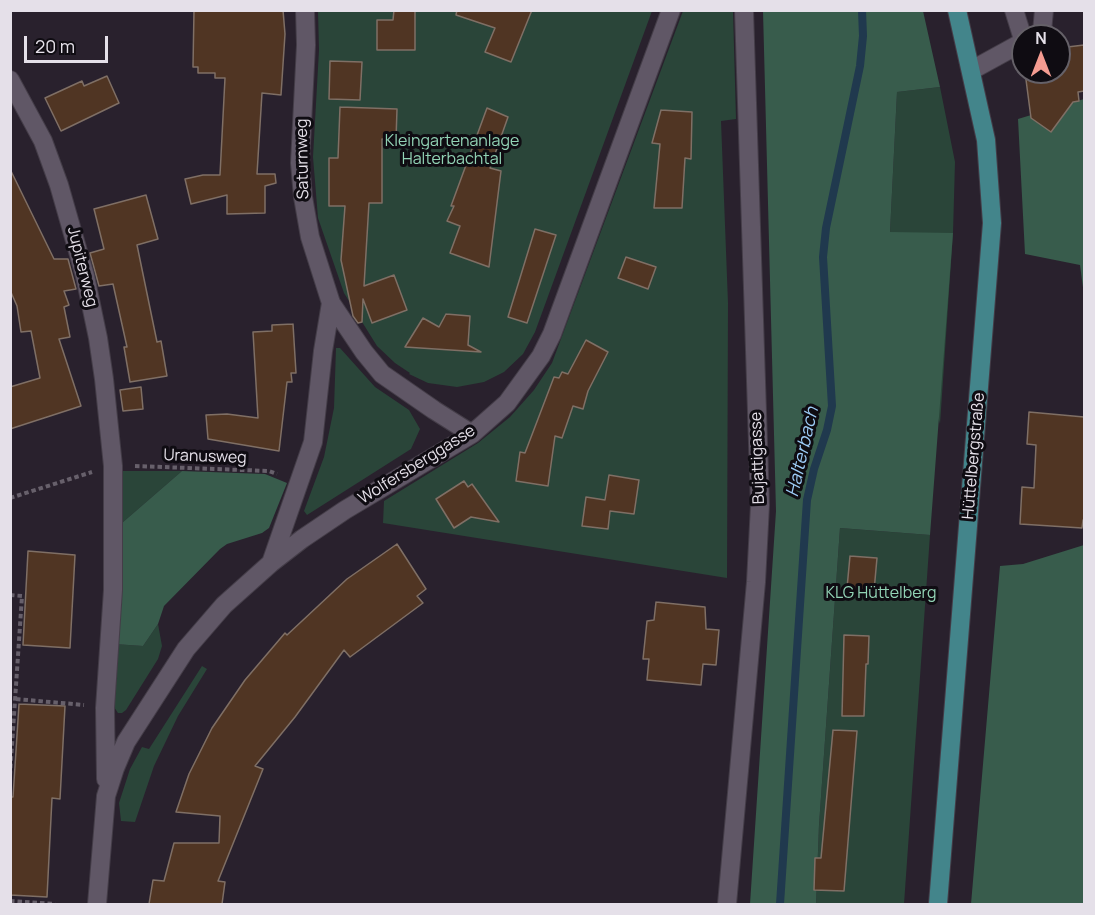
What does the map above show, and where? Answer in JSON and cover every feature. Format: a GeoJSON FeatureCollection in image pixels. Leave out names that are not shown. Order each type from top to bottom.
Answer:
{"type":"FeatureCollection","features":[{"type":"Feature","properties":{"kind":"main road","name":"Hüttelbergstraße"},"geometry":{"type":"LineString","coordinates":[[938,904],[992,223],[986,140],[957,10]]}},
{"type":"Feature","properties":{"kind":"street","name":"Saturnweg"},"geometry":{"type":"LineString","coordinates":[[305,10],[306,45],[300,163],[303,197],[310,237],[331,303],[382,374],[472,434]]}},
{"type":"Feature","properties":{"kind":"street","name":"Wolfersberggasse"},"geometry":{"type":"LineString","coordinates":[[106,796],[126,742],[169,673],[207,623],[271,563],[345,510],[472,434],[507,403],[526,379],[552,334],[670,10]]}},
{"type":"Feature","properties":{"kind":"street","name":"Bujattigasse"},"geometry":{"type":"LineString","coordinates":[[727,904],[757,571],[760,505],[744,10]]}},
{"type":"Feature","properties":{"kind":"street"},"geometry":{"type":"LineString","coordinates":[[972,70],[1011,47]]}},
{"type":"Feature","properties":{"kind":"street","name":"Jupiterweg"},"geometry":{"type":"LineString","coordinates":[[10,80],[43,141],[59,185],[85,276],[98,338],[113,466]]}},
{"type":"Feature","properties":{"kind":"street","name":"Saturnweg"},"geometry":{"type":"LineString","coordinates":[[271,563],[313,442],[331,303]]}},
{"type":"Feature","properties":{"kind":"street","name":"Wolfersberggasse"},"geometry":{"type":"LineString","coordinates":[[98,904],[106,796],[105,708],[112,590],[113,466]]}},
{"type":"Feature","properties":{"kind":"path","name":"Uranusweg"},"geometry":{"type":"LineString","coordinates":[[138,466],[272,471]]}},
{"type":"Feature","properties":{"kind":"path"},"geometry":{"type":"LineString","coordinates":[[10,498],[90,472]]}},
{"type":"Feature","properties":{"kind":"path"},"geometry":{"type":"LineString","coordinates":[[10,595],[22,596],[10,775]]}},
{"type":"Feature","properties":{"kind":"path"},"geometry":{"type":"LineString","coordinates":[[16,699],[105,708]]}},
{"type":"Feature","properties":{"kind":"path"},"geometry":{"type":"LineString","coordinates":[[10,901],[55,904]]}},
{"type":"Feature","properties":{"kind":"green space","name":"Kleingartenanlage Halterbachtal"},"geometry":{"type":"Polygon","coordinates":[[[318,11],[652,11],[535,332],[523,354],[504,372],[484,382],[457,387],[428,383],[409,374],[377,346],[344,293],[318,218],[313,157],[319,50],[318,11]]]}},
{"type":"Feature","properties":{"kind":"green space"},"geometry":{"type":"Polygon","coordinates":[[[683,11],[733,11],[736,119],[721,121],[728,303],[727,578],[383,523],[384,501],[478,443],[510,417],[534,390],[552,363],[683,11]]]}},
{"type":"Feature","properties":{"kind":"green space"},"geometry":{"type":"Polygon","coordinates":[[[763,11],[923,11],[940,87],[897,92],[890,232],[953,233],[930,535],[840,528],[819,825],[816,904],[750,904],[776,511],[763,11]]]}},
{"type":"Feature","properties":{"kind":"green space"},"geometry":{"type":"Polygon","coordinates":[[[940,87],[955,162],[953,233],[940,424],[890,232],[897,92],[940,87]]]}},
{"type":"Feature","properties":{"kind":"green space"},"geometry":{"type":"Polygon","coordinates":[[[1084,99],[1084,295],[1080,265],[1025,254],[1018,119],[1084,99]]]}},
{"type":"Feature","properties":{"kind":"green space"},"geometry":{"type":"Polygon","coordinates":[[[336,348],[340,348],[375,387],[409,410],[420,429],[411,449],[307,515],[304,511],[324,457],[334,408],[336,348]]]}},
{"type":"Feature","properties":{"kind":"green space"},"geometry":{"type":"Polygon","coordinates":[[[122,471],[182,471],[122,523],[122,471]]]}},
{"type":"Feature","properties":{"kind":"green space"},"geometry":{"type":"Polygon","coordinates":[[[182,471],[265,474],[287,483],[269,528],[262,533],[227,544],[220,549],[164,606],[158,624],[143,646],[114,644],[122,523],[182,471]]]}},
{"type":"Feature","properties":{"kind":"green space","name":"KLG Hüttelberg"},"geometry":{"type":"Polygon","coordinates":[[[840,528],[930,535],[904,904],[816,904],[819,825],[840,528]]]}},
{"type":"Feature","properties":{"kind":"green space"},"geometry":{"type":"Polygon","coordinates":[[[1084,545],[1084,904],[971,904],[1000,566],[1023,564],[1084,545]]]}},
{"type":"Feature","properties":{"kind":"green space"},"geometry":{"type":"Polygon","coordinates":[[[158,624],[162,646],[158,659],[126,710],[118,713],[114,707],[114,644],[143,646],[158,624]]]}},
{"type":"Feature","properties":{"kind":"green space"},"geometry":{"type":"Polygon","coordinates":[[[202,666],[207,669],[178,716],[154,766],[135,822],[121,821],[119,803],[130,769],[142,747],[149,749],[202,666]]]}},
{"type":"Feature","properties":{"kind":"building"},"geometry":{"type":"Polygon","coordinates":[[[194,10],[283,10],[285,34],[281,95],[262,93],[257,174],[275,174],[276,183],[265,186],[265,213],[227,214],[227,195],[191,204],[185,179],[203,175],[220,175],[225,78],[215,78],[215,73],[198,73],[198,67],[193,67],[194,10]]]}},
{"type":"Feature","properties":{"kind":"building"},"geometry":{"type":"Polygon","coordinates":[[[394,10],[415,10],[415,50],[377,50],[377,20],[393,20],[394,10]]]}},
{"type":"Feature","properties":{"kind":"building"},"geometry":{"type":"Polygon","coordinates":[[[457,10],[532,10],[511,62],[485,52],[495,28],[456,15],[457,10]]]}},
{"type":"Feature","properties":{"kind":"building"},"geometry":{"type":"Polygon","coordinates":[[[1084,45],[1084,91],[1078,92],[1079,101],[1073,102],[1051,132],[1031,118],[1027,84],[1071,84],[1071,47],[1084,45]]]}},
{"type":"Feature","properties":{"kind":"building"},"geometry":{"type":"Polygon","coordinates":[[[330,61],[362,62],[360,100],[329,99],[330,61]]]}},
{"type":"Feature","properties":{"kind":"building"},"geometry":{"type":"Polygon","coordinates":[[[107,76],[119,103],[61,131],[45,98],[82,81],[84,86],[107,76]]]}},
{"type":"Feature","properties":{"kind":"building"},"geometry":{"type":"Polygon","coordinates":[[[340,107],[397,109],[396,140],[382,139],[382,203],[369,203],[364,286],[394,275],[407,310],[372,323],[363,299],[362,322],[358,323],[353,316],[341,260],[345,206],[329,206],[329,158],[338,158],[340,107]]]}},
{"type":"Feature","properties":{"kind":"building"},"geometry":{"type":"Polygon","coordinates":[[[487,108],[508,117],[490,168],[501,171],[489,267],[450,253],[460,226],[447,221],[487,108]]]}},
{"type":"Feature","properties":{"kind":"building"},"geometry":{"type":"Polygon","coordinates":[[[661,110],[692,112],[691,159],[685,158],[682,208],[654,208],[660,144],[652,143],[661,110]]]}},
{"type":"Feature","properties":{"kind":"building"},"geometry":{"type":"Polygon","coordinates":[[[10,169],[54,259],[68,259],[76,289],[64,291],[69,305],[64,307],[70,337],[59,339],[81,406],[10,429],[10,387],[40,378],[31,331],[21,332],[17,306],[10,290],[10,169]]]}},
{"type":"Feature","properties":{"kind":"building"},"geometry":{"type":"Polygon","coordinates":[[[146,195],[158,239],[137,245],[157,342],[161,341],[167,376],[130,382],[124,347],[127,347],[113,284],[99,286],[90,253],[104,249],[94,209],[146,195]]]}},
{"type":"Feature","properties":{"kind":"building"},"geometry":{"type":"Polygon","coordinates":[[[535,229],[556,235],[527,323],[508,317],[535,229]]]}},
{"type":"Feature","properties":{"kind":"building"},"geometry":{"type":"Polygon","coordinates":[[[626,257],[656,267],[648,289],[618,278],[626,257]]]}},
{"type":"Feature","properties":{"kind":"building"},"geometry":{"type":"Polygon","coordinates":[[[446,314],[470,316],[468,345],[481,352],[405,347],[423,318],[439,327],[446,314]]]}},
{"type":"Feature","properties":{"kind":"building"},"geometry":{"type":"Polygon","coordinates":[[[293,324],[296,373],[291,373],[292,382],[287,382],[279,451],[208,439],[206,415],[227,414],[258,418],[253,332],[272,331],[272,325],[293,324]]]}},
{"type":"Feature","properties":{"kind":"building"},"geometry":{"type":"Polygon","coordinates":[[[586,340],[608,352],[588,391],[583,409],[573,406],[562,438],[555,436],[548,486],[516,481],[520,452],[525,453],[554,377],[559,378],[562,372],[568,374],[586,340]]]}},
{"type":"Feature","properties":{"kind":"building"},"geometry":{"type":"Polygon","coordinates":[[[141,387],[143,409],[123,411],[120,390],[141,387]]]}},
{"type":"Feature","properties":{"kind":"building"},"geometry":{"type":"Polygon","coordinates":[[[1029,412],[1084,417],[1084,520],[1082,528],[1020,524],[1022,487],[1034,488],[1036,445],[1027,444],[1029,412]]]}},
{"type":"Feature","properties":{"kind":"building"},"geometry":{"type":"Polygon","coordinates":[[[609,475],[639,480],[634,514],[610,511],[608,529],[582,526],[586,497],[605,500],[609,475]]]}},
{"type":"Feature","properties":{"kind":"building"},"geometry":{"type":"Polygon","coordinates":[[[464,481],[468,487],[472,484],[499,522],[471,517],[454,528],[436,499],[464,481]]]}},
{"type":"Feature","properties":{"kind":"building"},"geometry":{"type":"Polygon","coordinates":[[[397,544],[426,589],[417,596],[423,603],[350,657],[344,650],[295,717],[255,766],[263,769],[218,881],[225,882],[222,904],[149,904],[153,880],[164,881],[174,843],[219,843],[220,816],[176,812],[189,774],[212,728],[245,680],[285,633],[287,635],[347,579],[397,544]]]}},
{"type":"Feature","properties":{"kind":"building"},"geometry":{"type":"Polygon","coordinates":[[[28,551],[75,555],[70,648],[23,645],[28,551]]]}},
{"type":"Feature","properties":{"kind":"building"},"geometry":{"type":"Polygon","coordinates":[[[850,556],[877,558],[874,591],[847,588],[850,556]]]}},
{"type":"Feature","properties":{"kind":"building"},"geometry":{"type":"Polygon","coordinates":[[[656,602],[705,607],[706,629],[719,630],[716,665],[703,664],[701,685],[647,680],[649,659],[643,659],[647,621],[654,620],[656,602]]]}},
{"type":"Feature","properties":{"kind":"building"},"geometry":{"type":"Polygon","coordinates":[[[844,635],[869,636],[864,716],[842,716],[844,635]]]}},
{"type":"Feature","properties":{"kind":"building"},"geometry":{"type":"Polygon","coordinates":[[[19,704],[65,706],[60,799],[52,798],[47,897],[10,895],[10,797],[13,797],[19,704]]]}},
{"type":"Feature","properties":{"kind":"building"},"geometry":{"type":"Polygon","coordinates":[[[833,730],[857,731],[844,891],[814,890],[815,858],[821,858],[833,730]]]}},
{"type":"Feature","properties":{"kind":"waterway","name":"Halterbach"},"geometry":{"type":"LineString","coordinates":[[780,904],[807,500],[832,406],[823,257],[826,228],[860,66],[863,36],[862,10]]}}]}
